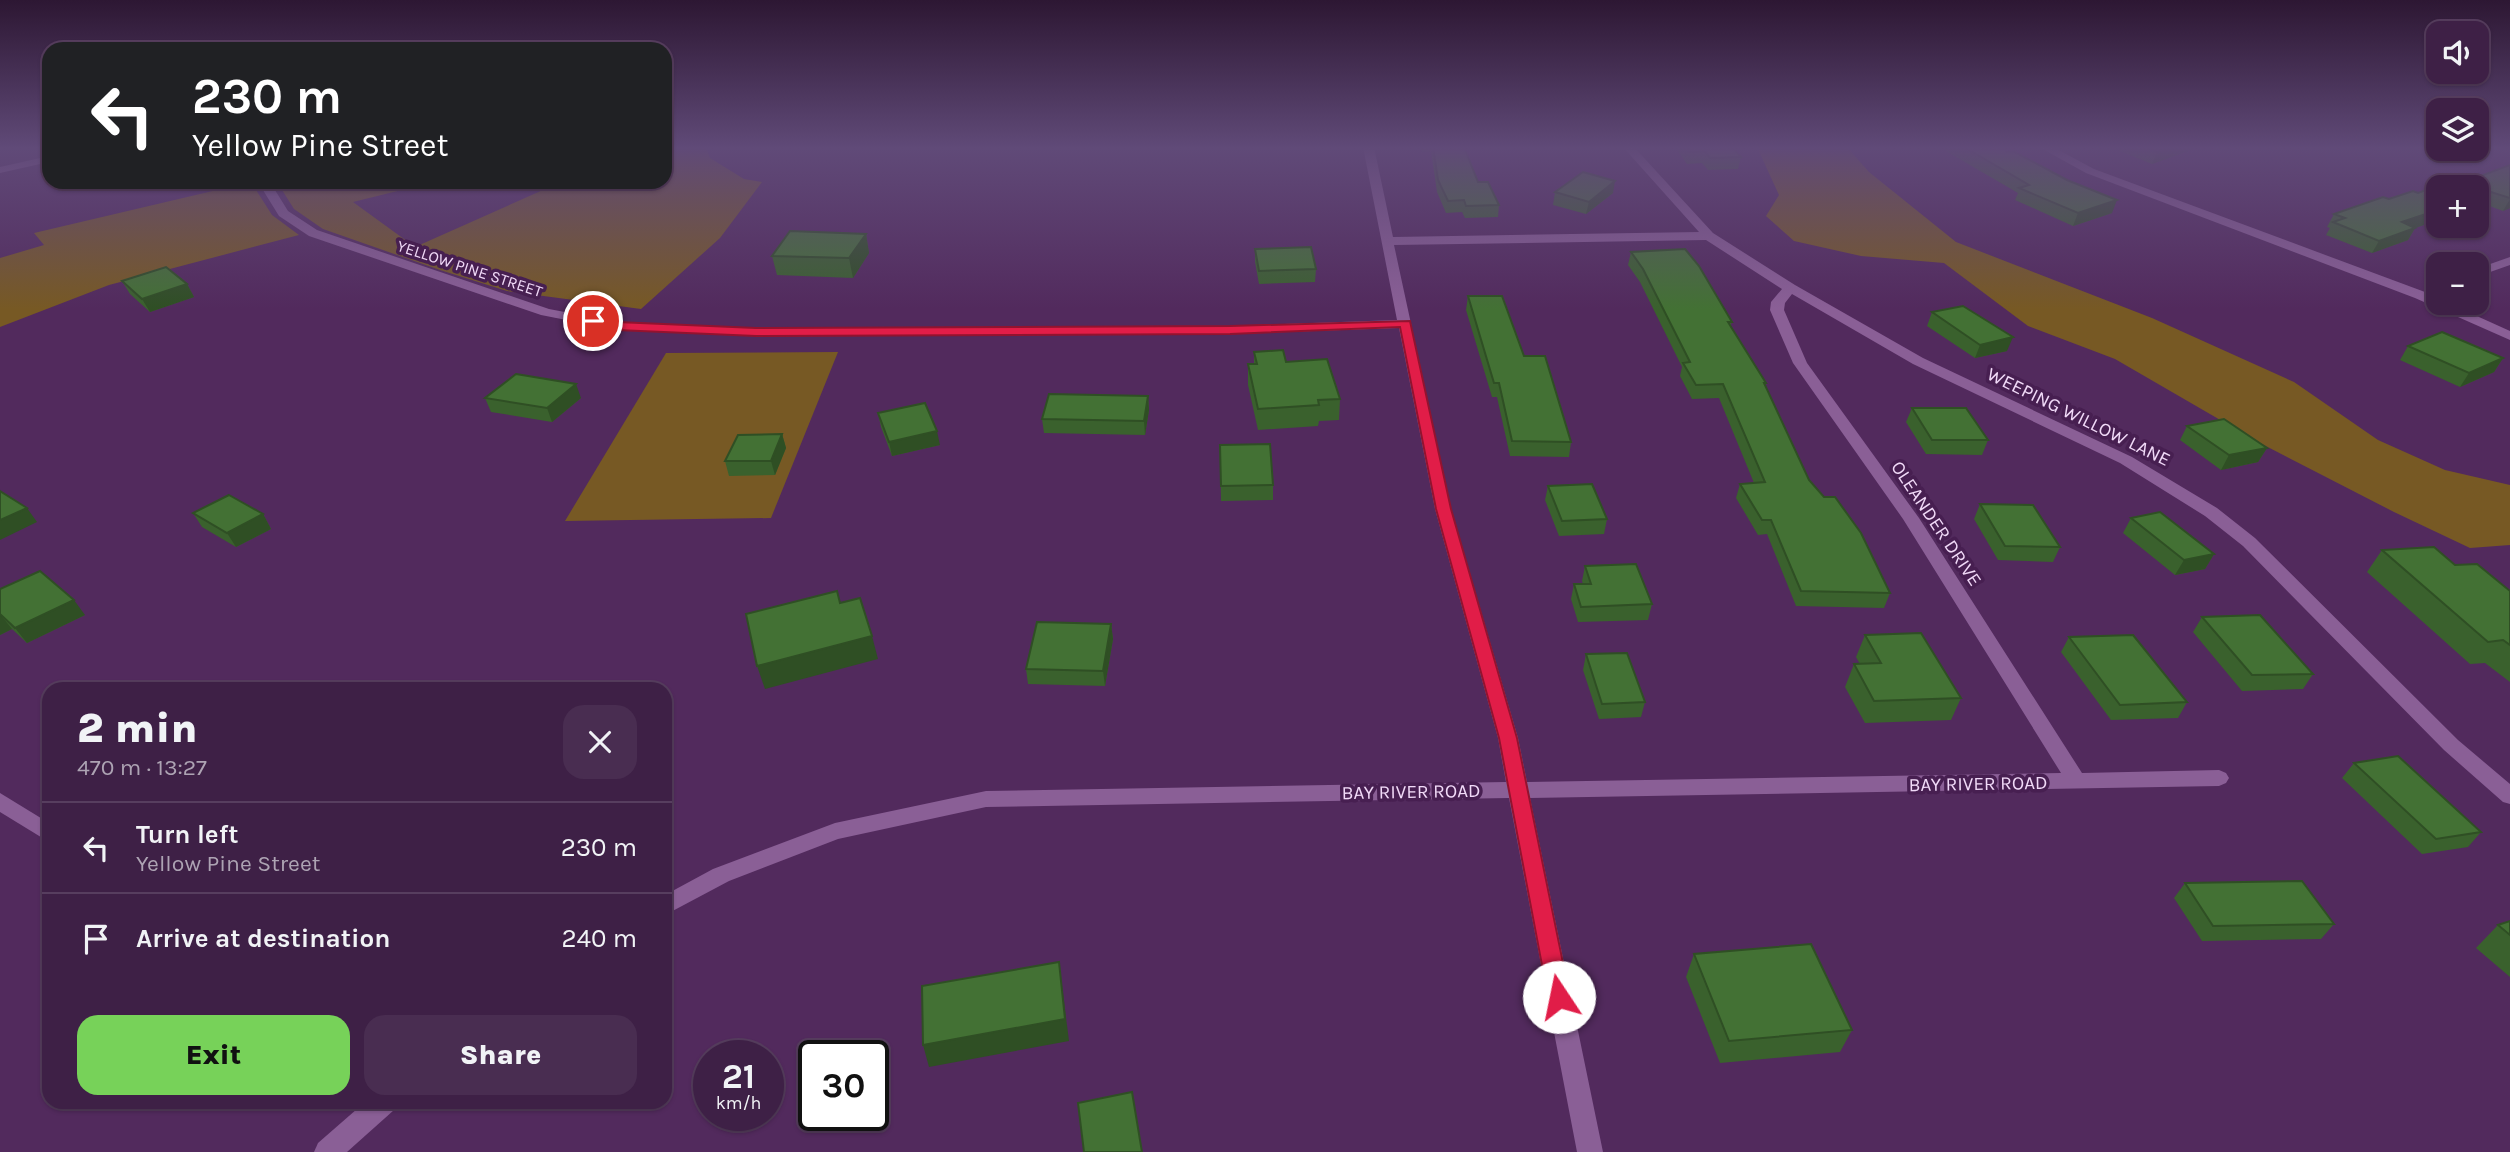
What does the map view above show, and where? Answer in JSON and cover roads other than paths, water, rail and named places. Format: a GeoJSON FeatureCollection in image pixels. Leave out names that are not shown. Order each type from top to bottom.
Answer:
{"type":"FeatureCollection","features":[{"type":"Feature","properties":{"kind":"street","name":"YELLOW PINE STREET"},"geometry":{"type":"LineString","coordinates":[[275,201],[283,213],[313,233],[546,312],[617,326],[756,332],[1230,330],[1405,324]]}},
{"type":"Feature","properties":{"kind":"street"},"geometry":{"type":"LineString","coordinates":[[1379,201],[1443,509],[1508,738],[1590,1152]]}},
{"type":"Feature","properties":{"kind":"street","name":"WEEPING WILLOW LANE"},"geometry":{"type":"LineString","coordinates":[[1677,201],[1709,236],[1790,288],[1918,361],[2126,460],[2210,512],[2249,542],[2451,745],[2510,796]]}},
{"type":"Feature","properties":{"kind":"street"},"geometry":{"type":"LineString","coordinates":[[2169,201],[2420,295],[2510,336]]}},
{"type":"Feature","properties":{"kind":"street"},"geometry":{"type":"LineString","coordinates":[[1388,241],[1709,236]]}},
{"type":"Feature","properties":{"kind":"street"},"geometry":{"type":"LineString","coordinates":[[2489,269],[2510,261]]}},
{"type":"Feature","properties":{"kind":"street","name":"OLEANDER DRIVE"},"geometry":{"type":"LineString","coordinates":[[1790,288],[1778,302],[1777,310],[1800,363],[1911,518],[2077,782]]}},
{"type":"Feature","properties":{"kind":"street"},"geometry":{"type":"LineString","coordinates":[[2420,295],[2426,293]]}},
{"type":"Feature","properties":{"kind":"street","name":"BAY RIVER ROAD"},"geometry":{"type":"LineString","coordinates":[[672,902],[721,875],[835,831],[986,799],[2219,778]]}},
{"type":"Feature","properties":{"kind":"street"},"geometry":{"type":"LineString","coordinates":[[0,801],[42,829]]}},
{"type":"Feature","properties":{"kind":"street"},"geometry":{"type":"LineString","coordinates":[[327,1152],[377,1109]]}}]}
